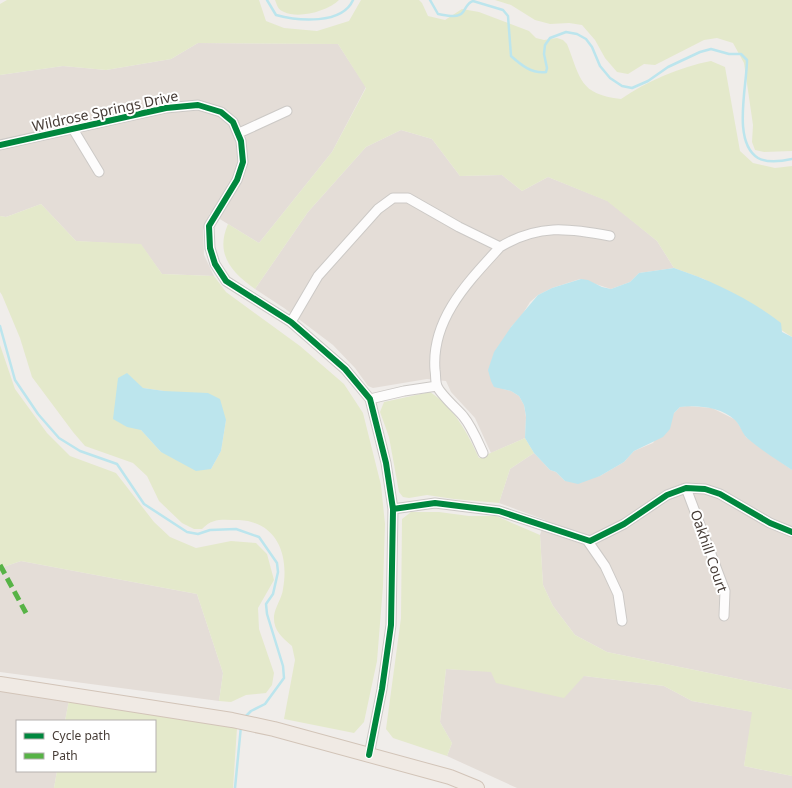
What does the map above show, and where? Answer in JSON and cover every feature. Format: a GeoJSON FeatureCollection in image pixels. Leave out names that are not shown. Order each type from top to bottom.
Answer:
{"type":"FeatureCollection","features":[{"type":"Feature","properties":{"kind":"main road"},"geometry":{"type":"LineString","coordinates":[[0,684],[258,725],[450,777],[477,788]]}},
{"type":"Feature","properties":{"kind":"street","name":"Wildrose Springs Drive"},"geometry":{"type":"LineString","coordinates":[[0,145],[166,108],[198,105],[221,112],[233,122],[239,133],[243,162],[237,180],[209,226],[210,248],[215,264],[226,280],[290,322],[345,369],[370,399],[386,463],[393,509],[391,625],[382,689],[369,755]]}},
{"type":"Feature","properties":{"kind":"street"},"geometry":{"type":"LineString","coordinates":[[239,133],[287,111]]}},
{"type":"Feature","properties":{"kind":"street"},"geometry":{"type":"LineString","coordinates":[[73,129],[99,172]]}},
{"type":"Feature","properties":{"kind":"street"},"geometry":{"type":"LineString","coordinates":[[290,322],[318,276],[373,214],[393,198],[408,198],[459,227],[500,247]]}},
{"type":"Feature","properties":{"kind":"street"},"geometry":{"type":"LineString","coordinates":[[483,453],[475,434],[464,417],[437,386],[434,360],[436,346],[450,306],[462,289],[500,247],[516,238],[555,228],[578,230],[610,236]]}},
{"type":"Feature","properties":{"kind":"street"},"geometry":{"type":"LineString","coordinates":[[370,399],[404,390],[437,386]]}},
{"type":"Feature","properties":{"kind":"street"},"geometry":{"type":"LineString","coordinates":[[393,509],[435,503],[499,511],[590,541],[624,524],[667,495],[686,488],[706,489],[720,494],[770,523],[792,532]]}},
{"type":"Feature","properties":{"kind":"street","name":"Oakhill Court"},"geometry":{"type":"LineString","coordinates":[[686,488],[725,591],[724,616]]}},
{"type":"Feature","properties":{"kind":"street"},"geometry":{"type":"LineString","coordinates":[[587,540],[605,566],[618,594],[622,621]]}},
{"type":"Feature","properties":{"kind":"shaded area"},"geometry":{"type":"Polygon","coordinates":[[[198,43],[338,44],[366,87],[332,152],[259,243],[210,213],[203,230],[204,255],[214,276],[162,274],[141,245],[76,241],[41,204],[6,217],[0,216],[0,75],[63,66],[106,70],[171,59],[198,43]]]}},
{"type":"Feature","properties":{"kind":"shaded area"},"geometry":{"type":"Polygon","coordinates":[[[401,130],[432,139],[460,176],[502,175],[522,191],[548,177],[608,201],[657,241],[674,268],[639,273],[630,282],[611,289],[580,279],[552,288],[538,295],[530,302],[522,315],[511,327],[503,389],[511,391],[519,396],[524,405],[526,417],[525,438],[491,453],[475,418],[451,392],[446,381],[427,379],[373,388],[368,386],[355,368],[333,345],[284,308],[255,289],[308,212],[366,147],[401,130]]]}},
{"type":"Feature","properties":{"kind":"shaded area"},"geometry":{"type":"Polygon","coordinates":[[[687,406],[712,408],[736,420],[746,437],[792,470],[792,690],[607,652],[575,635],[553,606],[543,585],[540,535],[545,520],[499,503],[510,469],[534,453],[550,470],[556,472],[565,481],[600,476],[624,462],[634,451],[653,443],[674,413],[680,407],[687,406]]]}},
{"type":"Feature","properties":{"kind":"shaded area"},"geometry":{"type":"Polygon","coordinates":[[[21,561],[197,594],[223,673],[219,701],[0,672],[0,568],[21,561]]]}},
{"type":"Feature","properties":{"kind":"shaded area"},"geometry":{"type":"Polygon","coordinates":[[[446,669],[584,676],[664,686],[692,701],[753,712],[744,766],[792,776],[792,788],[517,788],[447,756],[452,743],[440,722],[446,669]]]}},
{"type":"Feature","properties":{"kind":"shaded area"},"geometry":{"type":"Polygon","coordinates":[[[0,690],[69,700],[65,720],[16,720],[16,772],[57,772],[54,788],[0,788],[0,690]]]}},
{"type":"Feature","properties":{"kind":"green space"},"geometry":{"type":"Polygon","coordinates":[[[7,0],[259,0],[266,21],[284,28],[317,31],[349,21],[361,0],[419,0],[428,16],[445,20],[462,9],[479,12],[529,31],[536,38],[544,40],[557,38],[563,40],[567,44],[579,75],[589,89],[607,97],[621,99],[642,86],[688,67],[711,61],[725,67],[740,151],[753,163],[775,168],[792,166],[792,337],[704,279],[674,268],[657,241],[607,201],[548,177],[522,191],[502,175],[460,176],[432,139],[401,130],[366,147],[308,212],[255,289],[246,283],[232,269],[225,253],[223,244],[224,235],[228,224],[259,243],[332,152],[366,88],[338,44],[198,43],[171,59],[106,70],[63,66],[0,75],[0,4],[7,0]]]}},
{"type":"Feature","properties":{"kind":"green space"},"geometry":{"type":"Polygon","coordinates":[[[275,0],[339,0],[328,8],[313,13],[297,15],[280,10],[275,0]]]}},
{"type":"Feature","properties":{"kind":"green space"},"geometry":{"type":"Polygon","coordinates":[[[495,0],[792,0],[792,151],[764,152],[755,150],[752,142],[753,125],[744,63],[733,43],[717,38],[704,40],[655,65],[644,64],[628,74],[617,72],[605,58],[595,40],[582,25],[569,23],[550,24],[535,20],[511,5],[495,0]]]}},
{"type":"Feature","properties":{"kind":"green space"},"geometry":{"type":"Polygon","coordinates":[[[41,204],[76,241],[141,244],[162,274],[214,276],[226,292],[300,346],[344,384],[363,413],[381,485],[385,524],[383,586],[377,661],[364,722],[354,733],[284,719],[295,660],[292,646],[279,633],[274,621],[274,616],[283,589],[284,565],[282,553],[272,534],[263,527],[252,522],[239,520],[215,521],[206,525],[202,529],[194,529],[182,523],[159,501],[147,476],[133,463],[85,446],[32,377],[20,338],[0,292],[0,216],[6,217],[41,204]],[[143,388],[141,430],[161,452],[211,469],[221,451],[226,420],[164,391],[143,388]]]}},
{"type":"Feature","properties":{"kind":"green space"},"geometry":{"type":"Polygon","coordinates":[[[0,345],[15,389],[47,433],[70,456],[116,473],[154,522],[170,537],[196,548],[231,541],[256,543],[267,554],[274,580],[258,608],[259,629],[274,673],[272,685],[266,693],[246,695],[231,702],[219,701],[223,673],[197,594],[21,561],[0,568],[0,345]]]}},
{"type":"Feature","properties":{"kind":"green space"},"geometry":{"type":"Polygon","coordinates":[[[430,392],[439,398],[453,413],[465,431],[479,458],[525,438],[534,453],[510,469],[499,503],[427,495],[409,498],[403,497],[399,492],[389,437],[380,412],[384,402],[430,392]]]}},
{"type":"Feature","properties":{"kind":"green space"},"geometry":{"type":"Polygon","coordinates":[[[411,512],[439,512],[469,516],[496,516],[540,535],[543,585],[553,606],[575,635],[607,652],[792,690],[792,776],[744,766],[752,712],[692,701],[664,686],[584,676],[564,698],[496,683],[491,672],[446,669],[440,722],[452,743],[447,756],[393,738],[386,729],[401,618],[402,519],[411,512]]]}},
{"type":"Feature","properties":{"kind":"green space"},"geometry":{"type":"Polygon","coordinates":[[[69,700],[237,728],[233,788],[54,788],[57,772],[156,772],[156,720],[65,720],[69,700]]]}},
{"type":"Feature","properties":{"kind":"water"},"geometry":{"type":"Polygon","coordinates":[[[674,268],[730,291],[743,298],[781,323],[782,332],[792,337],[792,470],[763,451],[747,438],[737,422],[723,412],[709,408],[687,406],[680,407],[674,413],[670,429],[663,437],[634,451],[624,462],[600,476],[578,484],[565,481],[556,472],[550,470],[534,453],[525,438],[526,416],[524,405],[519,396],[511,391],[494,387],[488,370],[494,352],[511,327],[538,295],[552,288],[581,279],[588,280],[602,287],[611,289],[630,282],[639,273],[674,268]]]}},
{"type":"Feature","properties":{"kind":"water"},"geometry":{"type":"Polygon","coordinates":[[[127,373],[143,388],[164,391],[208,393],[220,399],[226,420],[221,451],[211,469],[196,471],[161,452],[141,430],[127,427],[113,419],[118,378],[127,373]]]}},
{"type":"Feature","properties":{"kind":"waterway"},"geometry":{"type":"LineString","coordinates":[[267,0],[276,15],[296,19],[319,19],[330,17],[339,14],[347,8],[353,0]]}},
{"type":"Feature","properties":{"kind":"waterway"},"geometry":{"type":"LineString","coordinates":[[430,0],[438,14],[448,16],[461,14],[468,4],[473,1],[503,10],[508,16],[511,56],[523,66],[536,72],[546,72],[547,68],[544,54],[545,45],[550,38],[566,32],[577,34],[586,39],[592,47],[600,66],[610,78],[622,86],[632,88],[648,81],[668,67],[700,52],[711,49],[729,54],[741,54],[747,60],[743,113],[745,140],[750,150],[762,160],[780,161],[792,159]]}},
{"type":"Feature","properties":{"kind":"waterway"},"geometry":{"type":"LineString","coordinates":[[0,326],[15,380],[38,414],[59,438],[80,451],[117,464],[144,504],[187,532],[198,534],[210,530],[236,529],[259,537],[277,563],[278,572],[273,594],[266,604],[267,614],[283,666],[284,678],[265,704],[251,711],[244,718]]}},
{"type":"Feature","properties":{"kind":"waterway"},"geometry":{"type":"LineString","coordinates":[[235,788],[241,726]]}},
{"type":"Feature","properties":{"kind":"marked path"},"geometry":{"type":"LineString","coordinates":[[0,565],[26,613]]}},
{"type":"Feature","properties":{"kind":"cycle path"},"geometry":{"type":"LineString","coordinates":[[0,145],[166,108],[198,105],[221,112],[233,122],[241,141],[243,162],[237,180],[209,226],[210,248],[215,264],[226,281],[291,322],[345,369],[370,399],[386,463],[393,509],[391,625],[382,689],[369,755]]}},
{"type":"Feature","properties":{"kind":"cycle path"},"geometry":{"type":"LineString","coordinates":[[393,509],[435,503],[499,511],[590,541],[624,524],[667,495],[686,488],[705,489],[720,494],[770,523],[792,532]]}}]}
